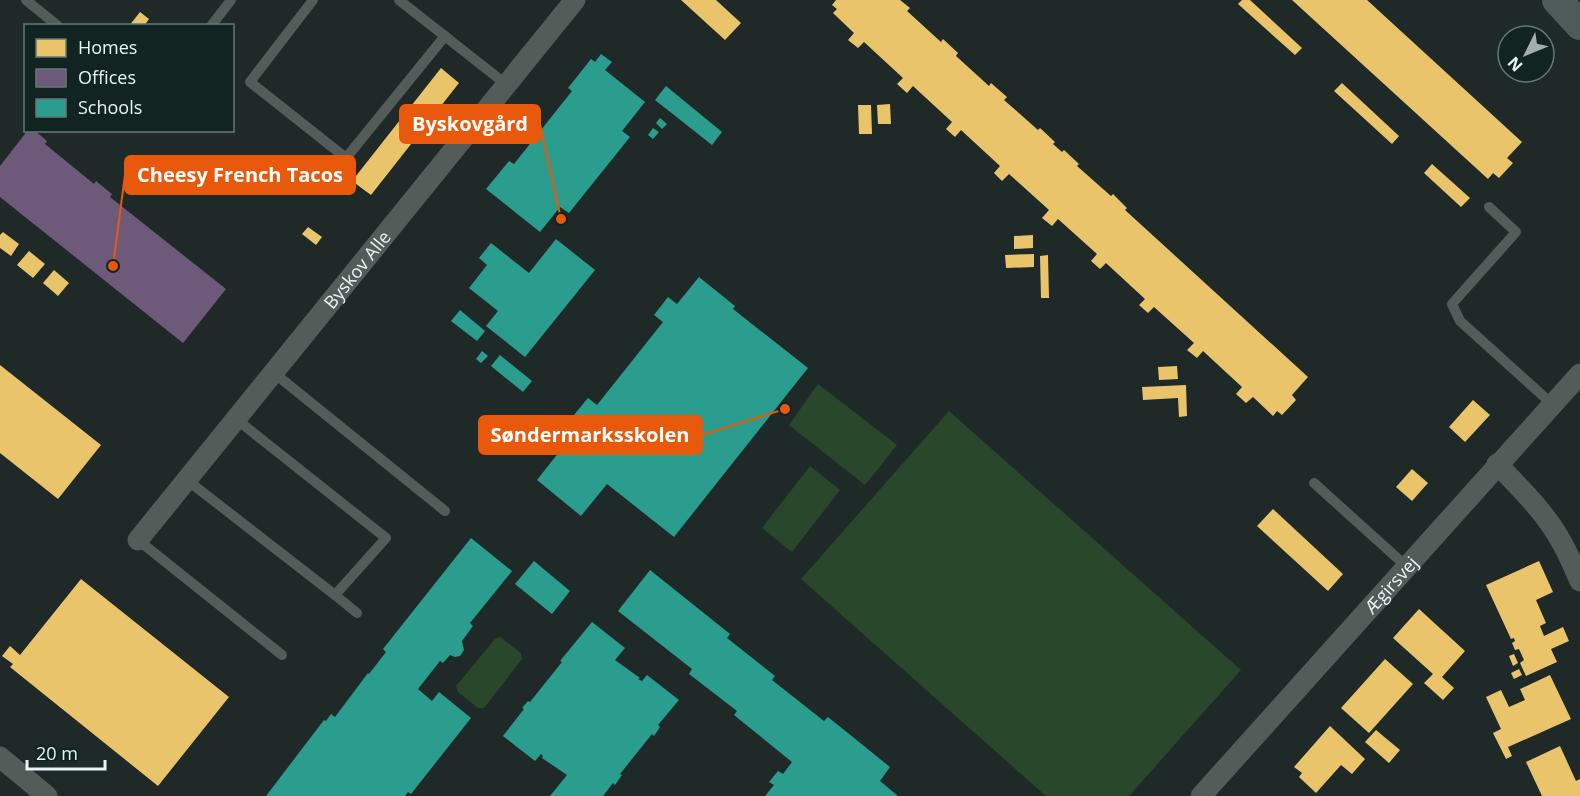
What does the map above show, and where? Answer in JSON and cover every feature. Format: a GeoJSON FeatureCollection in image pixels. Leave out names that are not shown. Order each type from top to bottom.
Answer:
{"type":"FeatureCollection","features":[{"type":"Feature","properties":{"kind":"main road"},"geometry":{"type":"LineString","coordinates":[[1557,0],[1580,25]]}},
{"type":"Feature","properties":{"kind":"street","name":"Byskov Alle"},"geometry":{"type":"LineString","coordinates":[[138,540],[575,0]]}},
{"type":"Feature","properties":{"kind":"street","name":"Ægirsvej"},"geometry":{"type":"LineString","coordinates":[[1201,796],[1580,374]]}},
{"type":"Feature","properties":{"kind":"street"},"geometry":{"type":"LineString","coordinates":[[1497,464],[1534,502],[1549,522],[1580,581]]}},
{"type":"Feature","properties":{"kind":"street"},"geometry":{"type":"LineString","coordinates":[[0,758],[47,796]]}},
{"type":"Feature","properties":{"kind":"lane"},"geometry":{"type":"LineString","coordinates":[[26,0],[56,24]]}},
{"type":"Feature","properties":{"kind":"lane"},"geometry":{"type":"LineString","coordinates":[[213,24],[231,0]]}},
{"type":"Feature","properties":{"kind":"lane"},"geometry":{"type":"LineString","coordinates":[[313,0],[250,82],[346,158],[446,36]]}},
{"type":"Feature","properties":{"kind":"lane"},"geometry":{"type":"LineString","coordinates":[[399,0],[507,85]]}},
{"type":"Feature","properties":{"kind":"lane"},"geometry":{"type":"LineString","coordinates":[[1489,207],[1516,232],[1452,304],[1460,321],[1552,404]]}},
{"type":"Feature","properties":{"kind":"lane"},"geometry":{"type":"LineString","coordinates":[[274,373],[445,511]]}},
{"type":"Feature","properties":{"kind":"lane"},"geometry":{"type":"LineString","coordinates":[[236,419],[386,538],[335,595]]}},
{"type":"Feature","properties":{"kind":"lane"},"geometry":{"type":"LineString","coordinates":[[187,480],[357,613]]}},
{"type":"Feature","properties":{"kind":"lane"},"geometry":{"type":"LineString","coordinates":[[1314,483],[1406,566]]}},
{"type":"Feature","properties":{"kind":"lane"},"geometry":{"type":"LineString","coordinates":[[138,540],[282,656]]}},
{"type":"Feature","properties":{"kind":"green space"},"geometry":{"type":"Polygon","coordinates":[[[818,384],[897,445],[865,485],[789,425],[818,384]]]}},
{"type":"Feature","properties":{"kind":"green space"},"geometry":{"type":"Polygon","coordinates":[[[949,411],[1241,670],[1129,796],[1046,796],[801,579],[949,411]]]}},
{"type":"Feature","properties":{"kind":"green space"},"geometry":{"type":"Polygon","coordinates":[[[810,466],[840,490],[792,552],[762,528],[810,466]]]}},
{"type":"Feature","properties":{"kind":"green space"},"geometry":{"type":"Polygon","coordinates":[[[500,637],[521,653],[522,659],[484,708],[478,708],[458,692],[456,686],[495,639],[500,637]]]}},
{"type":"Feature","properties":{"kind":"building: Homes"},"geometry":{"type":"Polygon","coordinates":[[[681,0],[716,0],[741,23],[725,40],[681,0]]]}},
{"type":"Feature","properties":{"kind":"building: Homes"},"geometry":{"type":"Polygon","coordinates":[[[836,0],[900,0],[910,8],[907,11],[941,42],[943,39],[958,53],[956,56],[989,86],[991,83],[1007,97],[1004,100],[1038,130],[1040,128],[1055,142],[1053,144],[1062,152],[1064,150],[1079,164],[1077,166],[1111,196],[1113,194],[1127,208],[1125,210],[1308,377],[1292,395],[1296,400],[1282,415],[1277,411],[1273,416],[1253,397],[1246,403],[1236,394],[1242,387],[1203,351],[1197,358],[1187,350],[1194,343],[1154,307],[1148,313],[1139,305],[1145,299],[1106,263],[1100,269],[1091,261],[1097,254],[1058,219],[1052,226],[1042,218],[1049,210],[1009,174],[1002,181],[994,173],[1000,166],[961,130],[955,137],[946,129],[952,122],[913,86],[907,93],[897,84],[903,78],[864,42],[858,48],[848,40],[854,33],[833,13],[837,9],[832,5],[836,0]]]}},
{"type":"Feature","properties":{"kind":"building: Homes"},"geometry":{"type":"Polygon","coordinates":[[[1242,0],[1250,0],[1302,48],[1295,55],[1238,4],[1242,0]]]}},
{"type":"Feature","properties":{"kind":"building: Homes"},"geometry":{"type":"Polygon","coordinates":[[[1292,0],[1367,0],[1522,142],[1507,158],[1513,163],[1499,178],[1493,173],[1488,179],[1292,0]]]}},
{"type":"Feature","properties":{"kind":"building: Homes"},"geometry":{"type":"Polygon","coordinates":[[[140,12],[149,19],[145,24],[131,24],[140,12]]]}},
{"type":"Feature","properties":{"kind":"building: Homes"},"geometry":{"type":"Polygon","coordinates":[[[441,68],[459,83],[371,195],[352,181],[441,68]]]}},
{"type":"Feature","properties":{"kind":"building: Homes"},"geometry":{"type":"Polygon","coordinates":[[[1342,83],[1399,136],[1392,144],[1334,91],[1342,83]]]}},
{"type":"Feature","properties":{"kind":"building: Homes"},"geometry":{"type":"Polygon","coordinates":[[[890,104],[891,124],[878,124],[877,105],[890,104]]]}},
{"type":"Feature","properties":{"kind":"building: Homes"},"geometry":{"type":"Polygon","coordinates":[[[858,105],[871,105],[872,134],[859,134],[858,105]]]}},
{"type":"Feature","properties":{"kind":"building: Homes"},"geometry":{"type":"Polygon","coordinates":[[[1432,164],[1470,198],[1461,207],[1424,173],[1432,164]]]}},
{"type":"Feature","properties":{"kind":"building: Homes"},"geometry":{"type":"Polygon","coordinates":[[[308,227],[322,237],[316,245],[302,234],[308,227]]]}},
{"type":"Feature","properties":{"kind":"building: Homes"},"geometry":{"type":"Polygon","coordinates":[[[3,232],[19,244],[11,256],[0,248],[0,235],[3,232]]]}},
{"type":"Feature","properties":{"kind":"building: Homes"},"geometry":{"type":"Polygon","coordinates":[[[1033,235],[1033,248],[1014,249],[1014,236],[1033,235]]]}},
{"type":"Feature","properties":{"kind":"building: Homes"},"geometry":{"type":"Polygon","coordinates":[[[29,251],[45,264],[33,278],[17,265],[29,251]]]}},
{"type":"Feature","properties":{"kind":"building: Homes"},"geometry":{"type":"Polygon","coordinates":[[[1034,254],[1034,267],[1006,268],[1005,255],[1034,254]]]}},
{"type":"Feature","properties":{"kind":"building: Homes"},"geometry":{"type":"Polygon","coordinates":[[[1048,255],[1049,298],[1041,298],[1040,256],[1048,255]]]}},
{"type":"Feature","properties":{"kind":"building: Homes"},"geometry":{"type":"Polygon","coordinates":[[[54,270],[69,283],[58,296],[43,283],[54,270]]]}},
{"type":"Feature","properties":{"kind":"building: Homes"},"geometry":{"type":"Polygon","coordinates":[[[0,365],[101,445],[58,499],[0,453],[0,365]]]}},
{"type":"Feature","properties":{"kind":"building: Homes"},"geometry":{"type":"Polygon","coordinates":[[[1177,366],[1178,379],[1159,380],[1158,367],[1177,366]]]}},
{"type":"Feature","properties":{"kind":"building: Homes"},"geometry":{"type":"Polygon","coordinates":[[[1186,385],[1187,416],[1179,417],[1178,398],[1143,400],[1142,387],[1186,385]]]}},
{"type":"Feature","properties":{"kind":"building: Homes"},"geometry":{"type":"Polygon","coordinates":[[[1473,400],[1490,415],[1465,442],[1449,427],[1473,400]]]}},
{"type":"Feature","properties":{"kind":"building: Homes"},"geometry":{"type":"Polygon","coordinates":[[[1412,469],[1428,483],[1412,501],[1396,487],[1412,469]]]}},
{"type":"Feature","properties":{"kind":"building: Homes"},"geometry":{"type":"Polygon","coordinates":[[[1273,509],[1343,574],[1328,591],[1257,526],[1273,509]]]}},
{"type":"Feature","properties":{"kind":"building: Homes"},"geometry":{"type":"Polygon","coordinates":[[[1539,561],[1553,592],[1536,600],[1546,623],[1540,626],[1544,636],[1563,627],[1569,641],[1551,649],[1557,662],[1526,676],[1520,663],[1524,660],[1519,649],[1515,650],[1512,643],[1515,641],[1514,638],[1511,639],[1486,585],[1539,561]]]}},
{"type":"Feature","properties":{"kind":"building: Homes"},"geometry":{"type":"Polygon","coordinates":[[[81,579],[229,697],[158,786],[10,667],[13,664],[2,656],[10,646],[20,655],[81,579]]]}},
{"type":"Feature","properties":{"kind":"building: Homes"},"geometry":{"type":"Polygon","coordinates":[[[1419,609],[1465,651],[1442,677],[1454,688],[1443,700],[1424,683],[1433,674],[1393,638],[1419,609]]]}},
{"type":"Feature","properties":{"kind":"building: Homes"},"geometry":{"type":"Polygon","coordinates":[[[1514,654],[1518,663],[1513,666],[1509,656],[1514,654]]]}},
{"type":"Feature","properties":{"kind":"building: Homes"},"geometry":{"type":"Polygon","coordinates":[[[1385,659],[1413,684],[1369,733],[1341,708],[1385,659]]]}},
{"type":"Feature","properties":{"kind":"building: Homes"},"geometry":{"type":"Polygon","coordinates":[[[1519,669],[1522,675],[1514,679],[1511,673],[1519,669]]]}},
{"type":"Feature","properties":{"kind":"building: Homes"},"geometry":{"type":"Polygon","coordinates":[[[1550,675],[1571,719],[1508,747],[1512,756],[1506,759],[1493,733],[1501,729],[1486,697],[1501,690],[1509,707],[1525,700],[1520,689],[1550,675]]]}},
{"type":"Feature","properties":{"kind":"building: Homes"},"geometry":{"type":"Polygon","coordinates":[[[1330,726],[1365,759],[1352,774],[1341,765],[1316,793],[1299,777],[1302,773],[1294,767],[1330,726]]]}},
{"type":"Feature","properties":{"kind":"building: Homes"},"geometry":{"type":"Polygon","coordinates":[[[1376,730],[1400,750],[1389,763],[1365,742],[1376,730]]]}},
{"type":"Feature","properties":{"kind":"building: Homes"},"geometry":{"type":"Polygon","coordinates":[[[1560,746],[1576,781],[1580,779],[1580,796],[1542,796],[1526,762],[1560,746]]]}},
{"type":"Feature","properties":{"kind":"building: Offices"},"geometry":{"type":"Polygon","coordinates":[[[26,132],[36,132],[47,141],[45,144],[94,184],[96,181],[112,194],[110,197],[226,289],[183,343],[0,197],[0,166],[26,132]]]}},
{"type":"Feature","properties":{"kind":"building: Schools"},"geometry":{"type":"Polygon","coordinates":[[[601,54],[612,62],[605,70],[645,102],[622,131],[630,137],[569,213],[560,207],[540,232],[486,189],[509,161],[514,164],[572,91],[568,88],[591,59],[595,62],[601,54]]]}},
{"type":"Feature","properties":{"kind":"building: Schools"},"geometry":{"type":"Polygon","coordinates":[[[666,86],[722,132],[712,145],[655,100],[666,86]]]}},
{"type":"Feature","properties":{"kind":"building: Schools"},"geometry":{"type":"Polygon","coordinates":[[[660,118],[667,124],[662,129],[656,123],[660,118]]]}},
{"type":"Feature","properties":{"kind":"building: Schools"},"geometry":{"type":"Polygon","coordinates":[[[653,128],[659,132],[653,139],[648,135],[653,128]]]}},
{"type":"Feature","properties":{"kind":"building: Schools"},"geometry":{"type":"Polygon","coordinates":[[[556,239],[595,270],[525,357],[486,326],[498,311],[469,288],[487,265],[479,258],[491,243],[529,273],[556,239]]]}},
{"type":"Feature","properties":{"kind":"building: Schools"},"geometry":{"type":"Polygon","coordinates":[[[699,277],[735,306],[733,309],[808,368],[674,537],[607,484],[581,516],[537,480],[582,423],[573,416],[588,398],[597,405],[663,322],[654,315],[668,297],[677,304],[699,277]]]}},
{"type":"Feature","properties":{"kind":"building: Schools"},"geometry":{"type":"Polygon","coordinates":[[[460,310],[485,331],[477,341],[451,321],[460,310]]]}},
{"type":"Feature","properties":{"kind":"building: Schools"},"geometry":{"type":"Polygon","coordinates":[[[482,351],[488,356],[481,363],[476,359],[482,351]]]}},
{"type":"Feature","properties":{"kind":"building: Schools"},"geometry":{"type":"Polygon","coordinates":[[[500,355],[532,381],[523,392],[491,366],[500,355]]]}},
{"type":"Feature","properties":{"kind":"building: Schools"},"geometry":{"type":"Polygon","coordinates":[[[471,538],[512,571],[470,623],[473,626],[462,641],[464,650],[460,656],[450,655],[443,663],[440,661],[418,689],[432,701],[439,692],[471,718],[411,794],[408,792],[405,796],[266,796],[324,720],[326,721],[331,714],[335,717],[386,652],[383,649],[471,538]]]}},
{"type":"Feature","properties":{"kind":"building: Schools"},"geometry":{"type":"Polygon","coordinates":[[[534,561],[570,591],[552,614],[515,584],[534,561]]]}},
{"type":"Feature","properties":{"kind":"building: Schools"},"geometry":{"type":"Polygon","coordinates":[[[650,570],[730,634],[727,638],[775,676],[772,680],[824,721],[828,717],[890,767],[880,781],[898,796],[765,796],[774,785],[769,782],[778,771],[783,774],[792,762],[734,715],[737,711],[689,674],[692,669],[618,611],[650,570]]]}},
{"type":"Feature","properties":{"kind":"building: Schools"},"geometry":{"type":"Polygon","coordinates":[[[592,622],[625,648],[615,660],[642,681],[647,675],[679,700],[658,725],[660,727],[654,736],[652,734],[620,774],[622,775],[615,785],[613,783],[603,796],[550,796],[567,775],[542,758],[541,754],[535,761],[503,736],[524,709],[522,708],[528,701],[530,702],[592,622]]]}},
{"type":"Feature","properties":{"kind":"place","name":"Byskovgård"},"geometry":{"type":"Point","coordinates":[561,219]}},
{"type":"Feature","properties":{"kind":"place","name":"Cheesy French Tacos"},"geometry":{"type":"Point","coordinates":[113,266]}},
{"type":"Feature","properties":{"kind":"place","name":"Søndermarksskolen"},"geometry":{"type":"Point","coordinates":[785,409]}}]}
